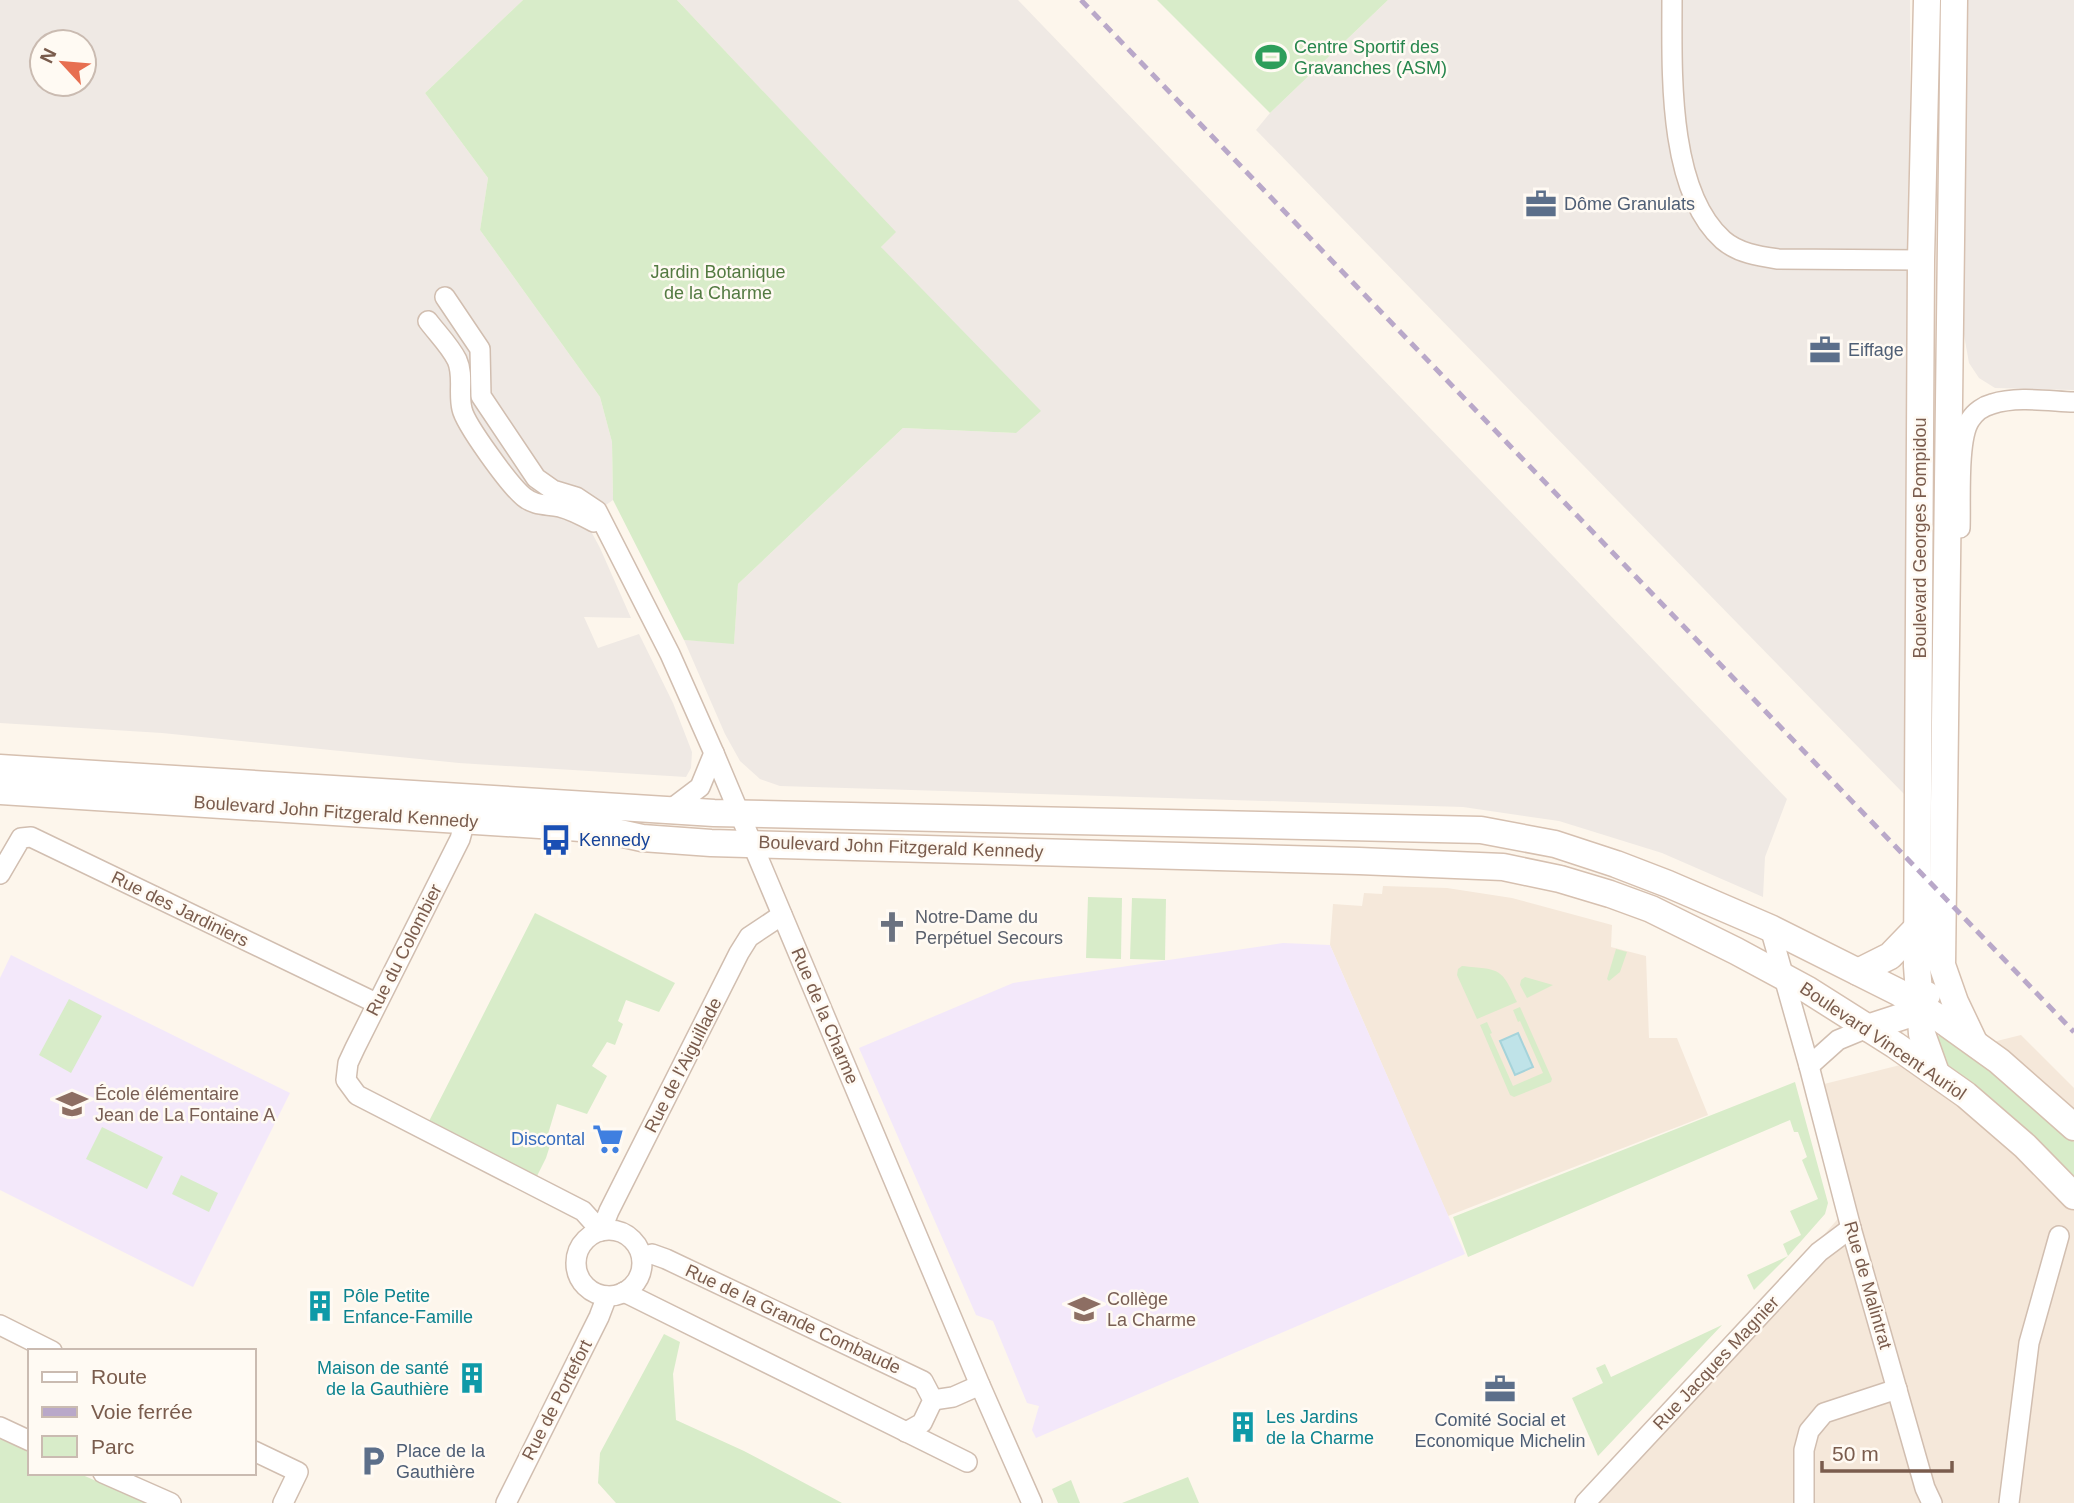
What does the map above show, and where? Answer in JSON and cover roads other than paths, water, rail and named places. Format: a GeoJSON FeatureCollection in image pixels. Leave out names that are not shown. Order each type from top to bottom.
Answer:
{"type":"FeatureCollection","features":[{"type":"Feature","properties":{"kind":"main road","name":"Boulevard Georges Pompidou"},"geometry":{"type":"LineString","coordinates":[[1927,0],[1921,260],[1917,928],[1922,1034],[1936,1073]]}},
{"type":"Feature","properties":{"kind":"main road","name":"Boulevard Georges Pompidou"},"geometry":{"type":"LineString","coordinates":[[1954,0],[1942,965],[1974,1042]]}},
{"type":"Feature","properties":{"kind":"main road","name":"Boulevard John Fitzgerald Kennedy"},"geometry":{"type":"LineString","coordinates":[[0,768],[738,813],[1480,830],[1555,844],[1579,852],[1668,884],[1770,928]]}},
{"type":"Feature","properties":{"kind":"main road","name":"Boulevard John Fitzgerald Kennedy"},"geometry":{"type":"LineString","coordinates":[[0,791],[606,830],[642,838],[711,843],[1503,867],[1560,879],[1629,901],[1663,915],[1783,975]]}},
{"type":"Feature","properties":{"kind":"main road"},"geometry":{"type":"LineString","coordinates":[[1770,928],[1919,1005],[1974,1042],[2030,1087],[2074,1128]]}},
{"type":"Feature","properties":{"kind":"main road"},"geometry":{"type":"LineString","coordinates":[[1858,972],[1890,956],[1917,928]]}},
{"type":"Feature","properties":{"kind":"main road"},"geometry":{"type":"LineString","coordinates":[[1867,1028],[1907,1015],[1919,1005],[1933,988],[1942,965]]}},
{"type":"Feature","properties":{"kind":"main road","name":"Boulevard Vincent Auriol"},"geometry":{"type":"LineString","coordinates":[[1783,975],[1936,1073],[1995,1118],[2074,1196]]}},
{"type":"Feature","properties":{"kind":"street"},"geometry":{"type":"LineString","coordinates":[[1672,0],[1672,75],[1678,142],[1698,206],[1723,239],[1735,248],[1778,259],[1921,260]]}},
{"type":"Feature","properties":{"kind":"street","name":"Rue de la Charme"},"geometry":{"type":"LineString","coordinates":[[445,298],[480,349],[481,397],[536,478],[553,490],[576,497],[597,511],[670,654],[1032,1503]]}},
{"type":"Feature","properties":{"kind":"street","name":"Rue de la Charme"},"geometry":{"type":"LineString","coordinates":[[428,321],[457,360],[464,418],[512,484],[523,496],[536,504],[575,512],[594,521],[609,534]]}},
{"type":"Feature","properties":{"kind":"street"},"geometry":{"type":"LineString","coordinates":[[1946,590],[1957,556],[1963,438],[1970,420],[1983,407],[1994,403],[2015,400],[2074,401]]}},
{"type":"Feature","properties":{"kind":"street"},"geometry":{"type":"LineString","coordinates":[[671,809],[700,787],[714,753]]}},
{"type":"Feature","properties":{"kind":"street","name":"Rue du Colombier"},"geometry":{"type":"LineString","coordinates":[[465,821],[460,839],[348,1063],[346,1080],[357,1095],[583,1211],[601,1231]]}},
{"type":"Feature","properties":{"kind":"street","name":"Rue des Jardiniers"},"geometry":{"type":"LineString","coordinates":[[0,874],[21,838],[31,837],[376,1003]]}},
{"type":"Feature","properties":{"kind":"street","name":"Rue de l'Aiguillade"},"geometry":{"type":"LineString","coordinates":[[601,1231],[739,953],[749,937],[782,915]]}},
{"type":"Feature","properties":{"kind":"street","name":"Rue de Malintrat"},"geometry":{"type":"LineString","coordinates":[[1770,928],[1851,1228],[1925,1488],[1933,1503]]}},
{"type":"Feature","properties":{"kind":"street"},"geometry":{"type":"LineString","coordinates":[[1783,975],[1787,965],[1795,959],[1820,953]]}},
{"type":"Feature","properties":{"kind":"street"},"geometry":{"type":"LineString","coordinates":[[1809,1066],[1838,1040],[1867,1028]]}},
{"type":"Feature","properties":{"kind":"street","name":"Rue Jacques Magnier"},"geometry":{"type":"LineString","coordinates":[[1586,1503],[1819,1252],[1851,1228]]}},
{"type":"Feature","properties":{"kind":"street"},"geometry":{"type":"LineString","coordinates":[[612,1230],[631,1238],[642,1257],[639,1278],[633,1286],[616,1294],[597,1294],[582,1282],[576,1263],[583,1242],[591,1235],[612,1230]]}},
{"type":"Feature","properties":{"kind":"street"},"geometry":{"type":"LineString","coordinates":[[2009,1503],[2029,1343],[2059,1236]]}},
{"type":"Feature","properties":{"kind":"street","name":"Rue de la Grande Combaude"},"geometry":{"type":"LineString","coordinates":[[642,1257],[652,1254],[666,1259],[923,1381],[933,1400]]}},
{"type":"Feature","properties":{"kind":"street"},"geometry":{"type":"LineString","coordinates":[[616,1294],[967,1462]]}},
{"type":"Feature","properties":{"kind":"street","name":"Rue de Portefort"},"geometry":{"type":"LineString","coordinates":[[506,1503],[599,1317],[616,1294]]}},
{"type":"Feature","properties":{"kind":"street"},"geometry":{"type":"LineString","coordinates":[[0,1325],[48,1349]]}},
{"type":"Feature","properties":{"kind":"street"},"geometry":{"type":"LineString","coordinates":[[906,1432],[922,1423],[933,1400],[953,1397],[980,1385]]}},
{"type":"Feature","properties":{"kind":"street"},"geometry":{"type":"LineString","coordinates":[[1804,1503],[1804,1450],[1809,1432],[1824,1413],[1897,1389]]}},
{"type":"Feature","properties":{"kind":"street"},"geometry":{"type":"LineString","coordinates":[[0,1427],[28,1440]]}},
{"type":"Feature","properties":{"kind":"street"},"geometry":{"type":"LineString","coordinates":[[256,1452],[298,1472],[283,1503]]}},
{"type":"Feature","properties":{"kind":"street"},"geometry":{"type":"LineString","coordinates":[[108,1475],[171,1503]]}},
{"type":"Feature","properties":{"kind":"water"},"geometry":{"type":"Polygon","coordinates":[[[1518,1033],[1533,1067],[1515,1075],[1500,1041],[1518,1033]]]}},
{"type":"Feature","properties":{"kind":"railway"},"geometry":{"type":"LineString","coordinates":[[1081,0],[2074,1032]]}},
{"type":"Feature","properties":{"kind":"place","name":"Centre Sportif des Gravanches (ASM)"},"geometry":{"type":"Point","coordinates":[1271,57]}},
{"type":"Feature","properties":{"kind":"place","name":"Dôme Granulats"},"geometry":{"type":"Point","coordinates":[1541,204]}},
{"type":"Feature","properties":{"kind":"place","name":"Eiffage"},"geometry":{"type":"Point","coordinates":[1825,350]}},
{"type":"Feature","properties":{"kind":"place","name":"Kennedy"},"geometry":{"type":"Point","coordinates":[556,840]}},
{"type":"Feature","properties":{"kind":"place","name":"Notre-Dame du Perpétuel Secours"},"geometry":{"type":"Point","coordinates":[892,927]}},
{"type":"Feature","properties":{"kind":"place","name":"École élémentaire Jean de La Fontaine A"},"geometry":{"type":"Point","coordinates":[72,1104]}},
{"type":"Feature","properties":{"kind":"place","name":"Discontal"},"geometry":{"type":"Point","coordinates":[608,1139]}},
{"type":"Feature","properties":{"kind":"place","name":"Pôle Petite Enfance-Famille"},"geometry":{"type":"Point","coordinates":[320,1306]}},
{"type":"Feature","properties":{"kind":"place","name":"Collège La Charme"},"geometry":{"type":"Point","coordinates":[1084,1309]}},
{"type":"Feature","properties":{"kind":"place","name":"Maison de santé de la Gauthière"},"geometry":{"type":"Point","coordinates":[472,1378]}},
{"type":"Feature","properties":{"kind":"place","name":"Comité Social et Economique Michelin"},"geometry":{"type":"Point","coordinates":[1500,1389]}},
{"type":"Feature","properties":{"kind":"place","name":"Les Jardins de la Charme"},"geometry":{"type":"Point","coordinates":[1243,1427]}},
{"type":"Feature","properties":{"kind":"place","name":"Place de la Gauthière"},"geometry":{"type":"Point","coordinates":[373,1461]}},
{"type":"Feature","properties":{"kind":"park label","name":"Jardin Botanique de la Charme"},"geometry":{"type":"Point","coordinates":[718,282]}}]}
